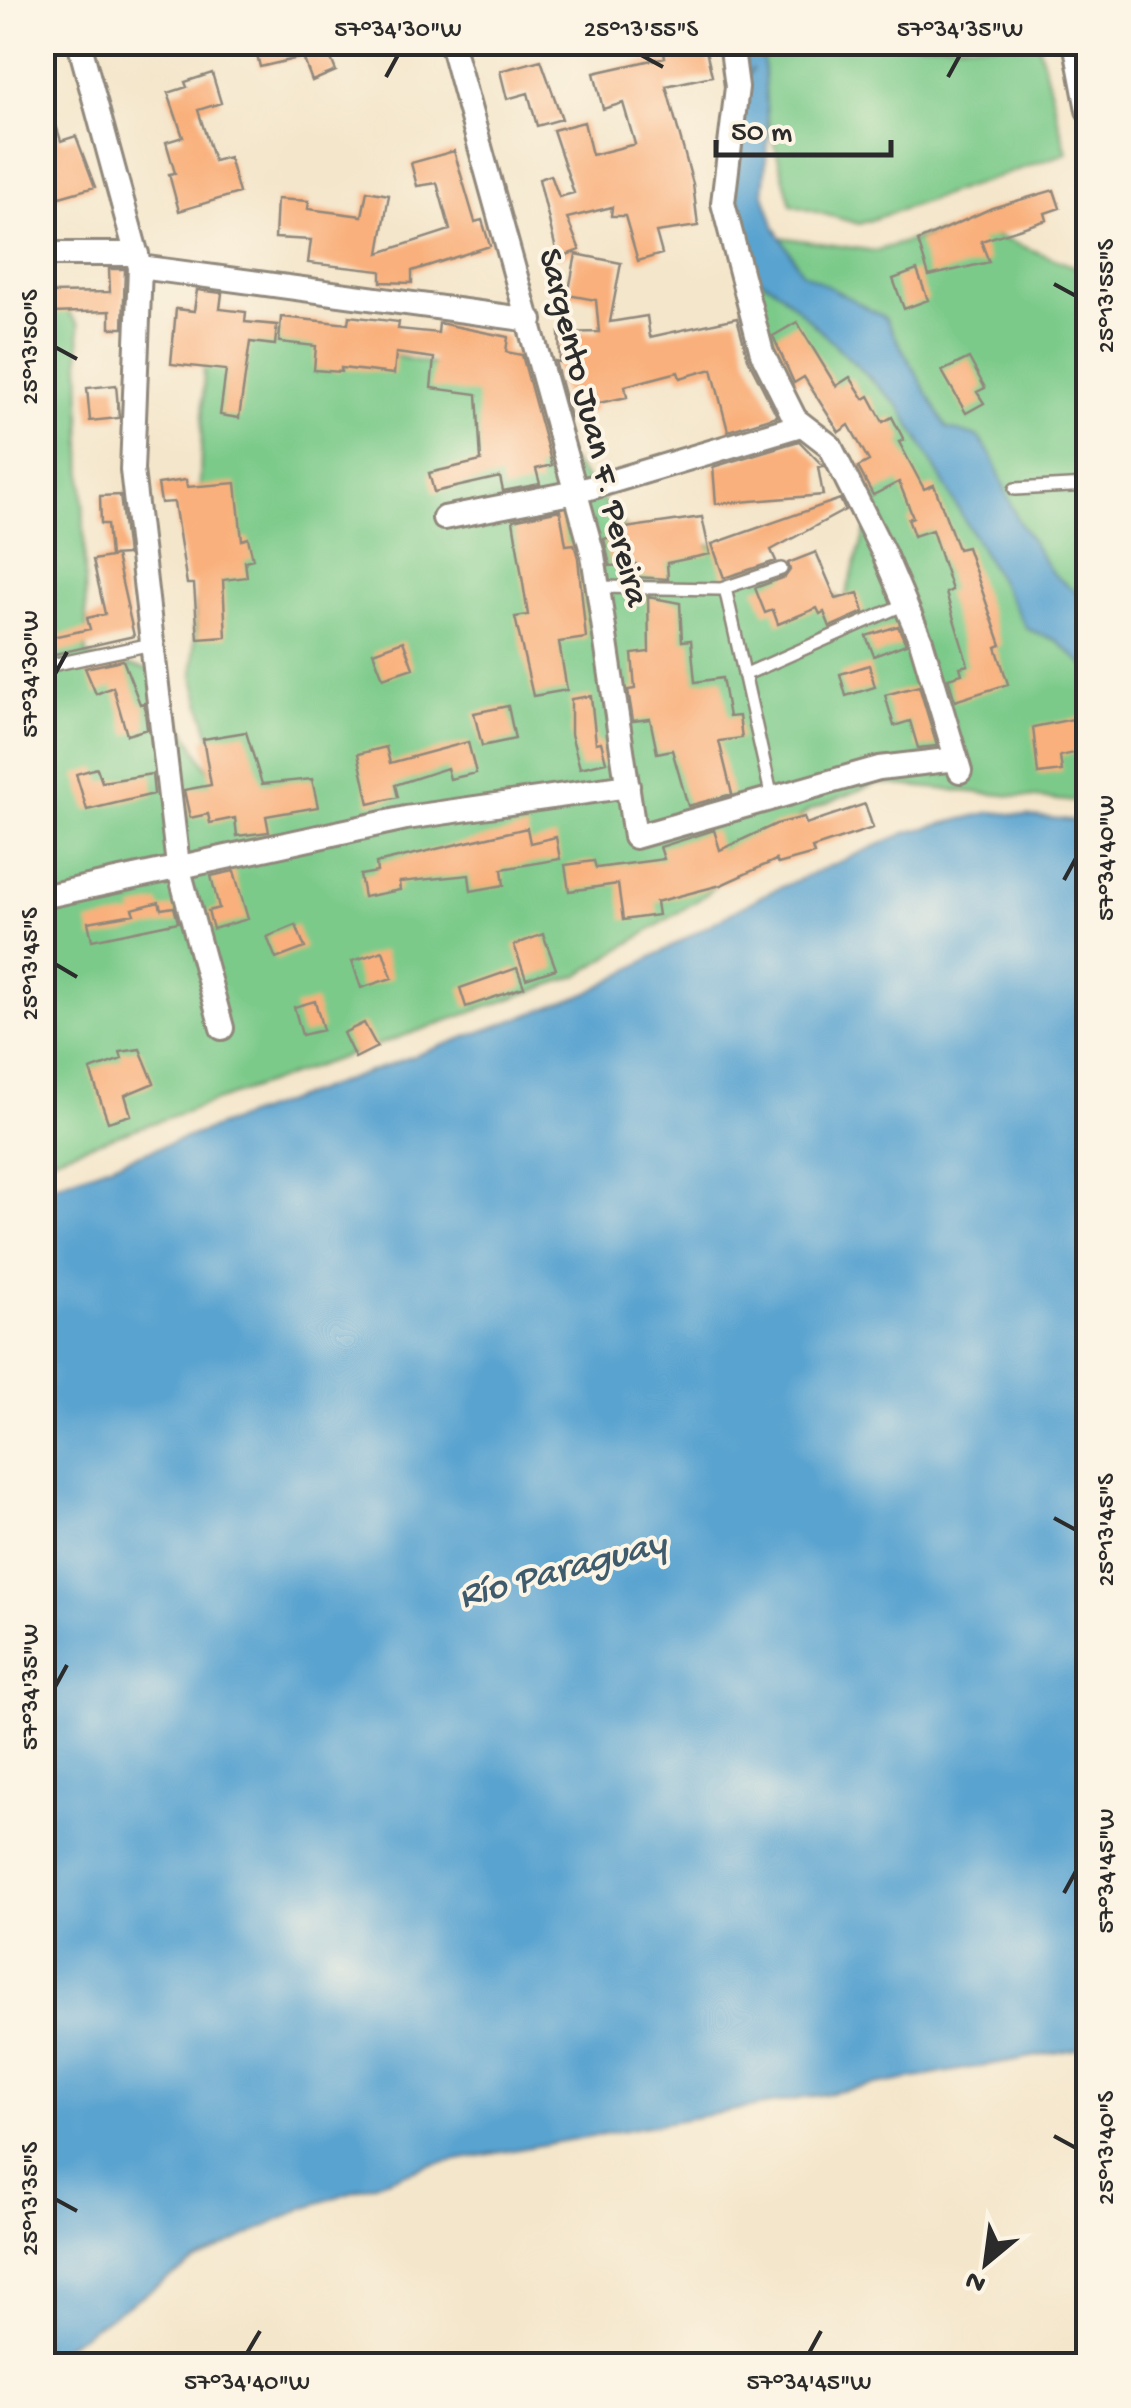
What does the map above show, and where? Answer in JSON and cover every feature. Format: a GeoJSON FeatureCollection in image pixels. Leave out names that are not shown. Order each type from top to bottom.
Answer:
{"type":"FeatureCollection","features":[{"type":"Feature","properties":{"kind":"street"},"geometry":{"type":"LineString","coordinates":[[80,42],[138,261],[132,470],[178,866],[222,1028]]}},
{"type":"Feature","properties":{"kind":"street","name":"Sargento Juan F. Pereira"},"geometry":{"type":"LineString","coordinates":[[450,42],[531,320],[576,492],[598,587],[635,837],[772,798]]}},
{"type":"Feature","properties":{"kind":"street"},"geometry":{"type":"LineString","coordinates":[[731,42],[737,87],[723,203],[762,353],[801,426]]}},
{"type":"Feature","properties":{"kind":"street"},"geometry":{"type":"LineString","coordinates":[[1075,42],[1088,110]]}},
{"type":"Feature","properties":{"kind":"street"},"geometry":{"type":"LineString","coordinates":[[42,254],[138,261],[531,320]]}},
{"type":"Feature","properties":{"kind":"street"},"geometry":{"type":"LineString","coordinates":[[444,518],[576,492],[801,426],[815,430],[830,446],[905,604],[958,765],[879,768],[772,798]]}},
{"type":"Feature","properties":{"kind":"street"},"geometry":{"type":"LineString","coordinates":[[42,897],[406,818],[628,786]]}},
{"type":"Feature","properties":{"kind":"lane"},"geometry":{"type":"LineString","coordinates":[[1015,489],[1088,485]]}},
{"type":"Feature","properties":{"kind":"lane"},"geometry":{"type":"LineString","coordinates":[[598,587],[724,588],[781,569]]}},
{"type":"Feature","properties":{"kind":"lane"},"geometry":{"type":"LineString","coordinates":[[724,588],[772,798]]}},
{"type":"Feature","properties":{"kind":"lane"},"geometry":{"type":"LineString","coordinates":[[744,675],[905,604]]}},
{"type":"Feature","properties":{"kind":"lane"},"geometry":{"type":"LineString","coordinates":[[42,667],[152,644]]}},
{"type":"Feature","properties":{"kind":"green space"},"geometry":{"type":"Polygon","coordinates":[[[747,43],[1038,43],[1067,153],[859,224],[791,205],[747,43]]]}},
{"type":"Feature","properties":{"kind":"green space"},"geometry":{"type":"Polygon","coordinates":[[[966,224],[1088,272],[1088,803],[877,783],[808,811],[701,898],[579,975],[43,1161],[42,281],[79,325],[87,656],[150,670],[228,804],[193,675],[206,315],[505,380],[640,546],[740,544],[844,601],[890,449],[762,336],[732,230],[875,251],[966,224]]]}},
{"type":"Feature","properties":{"kind":"water"},"geometry":{"type":"Polygon","coordinates":[[[744,43],[761,43],[763,53],[768,137],[763,192],[775,228],[802,272],[885,318],[947,428],[978,437],[992,456],[1017,519],[1052,573],[1088,602],[1088,669],[1056,640],[1027,629],[900,407],[779,291],[754,275],[733,182],[746,79],[753,68],[746,75],[744,43]]]}},
{"type":"Feature","properties":{"kind":"water","name":"Río Paraguay"},"geometry":{"type":"Polygon","coordinates":[[[992,812],[1088,822],[1088,2047],[429,2165],[304,2208],[191,2264],[43,2360],[43,1189],[586,994],[763,895],[908,832],[992,812]]]}},
{"type":"Feature","properties":{"kind":"building"},"geometry":{"type":"Polygon","coordinates":[[[254,42],[332,42],[332,50],[328,51],[336,71],[312,81],[303,57],[260,67],[254,42]]]}},
{"type":"Feature","properties":{"kind":"building"},"geometry":{"type":"Polygon","coordinates":[[[661,42],[704,42],[712,76],[666,86],[693,184],[698,226],[656,232],[662,254],[638,261],[625,216],[611,216],[612,207],[567,218],[580,250],[558,258],[539,179],[551,175],[559,197],[574,193],[553,130],[584,122],[592,155],[635,144],[623,103],[603,109],[594,73],[665,57],[661,42]]]}},
{"type":"Feature","properties":{"kind":"building"},"geometry":{"type":"Polygon","coordinates":[[[541,60],[562,119],[537,126],[528,93],[507,99],[500,71],[541,60]]]}},
{"type":"Feature","properties":{"kind":"building"},"geometry":{"type":"Polygon","coordinates":[[[212,73],[221,103],[198,110],[214,161],[229,157],[239,193],[179,211],[169,174],[175,173],[166,142],[183,137],[168,93],[212,73]]]}},
{"type":"Feature","properties":{"kind":"building"},"geometry":{"type":"Polygon","coordinates":[[[42,97],[47,97],[61,141],[76,136],[95,187],[42,202],[42,97]]]}},
{"type":"Feature","properties":{"kind":"building"},"geometry":{"type":"Polygon","coordinates":[[[454,151],[475,222],[482,220],[490,246],[412,271],[412,283],[381,282],[381,271],[308,263],[311,240],[275,238],[277,199],[309,201],[308,209],[362,216],[367,191],[389,195],[379,253],[450,230],[437,183],[417,186],[411,163],[454,151]]]}},
{"type":"Feature","properties":{"kind":"building"},"geometry":{"type":"Polygon","coordinates":[[[1054,190],[1060,208],[1045,213],[1047,220],[981,241],[989,262],[929,276],[918,241],[992,208],[1054,190]]]}},
{"type":"Feature","properties":{"kind":"building"},"geometry":{"type":"Polygon","coordinates":[[[576,254],[621,263],[610,322],[647,316],[650,337],[737,318],[748,359],[777,416],[728,431],[712,369],[680,378],[678,372],[625,386],[627,397],[594,404],[595,411],[570,417],[555,361],[560,362],[559,333],[599,332],[596,300],[568,295],[576,254]]]}},
{"type":"Feature","properties":{"kind":"building"},"geometry":{"type":"Polygon","coordinates":[[[109,269],[125,269],[123,328],[110,328],[110,311],[52,313],[51,293],[110,292],[109,269]]]}},
{"type":"Feature","properties":{"kind":"building"},"geometry":{"type":"Polygon","coordinates":[[[917,270],[928,300],[904,309],[893,279],[917,270]]]}},
{"type":"Feature","properties":{"kind":"building"},"geometry":{"type":"Polygon","coordinates":[[[197,290],[222,293],[220,309],[246,312],[245,322],[277,325],[275,345],[250,342],[239,418],[220,415],[226,370],[171,364],[176,309],[194,311],[197,290]]]}},
{"type":"Feature","properties":{"kind":"building"},"geometry":{"type":"Polygon","coordinates":[[[349,316],[399,322],[398,329],[438,333],[439,323],[508,337],[506,352],[522,355],[552,465],[536,469],[540,484],[503,491],[500,477],[434,492],[429,473],[481,461],[477,394],[431,388],[434,358],[396,353],[394,374],[341,368],[341,372],[314,370],[316,346],[279,342],[281,317],[348,324],[349,316]]]}},
{"type":"Feature","properties":{"kind":"building"},"geometry":{"type":"Polygon","coordinates":[[[797,322],[836,386],[850,377],[864,399],[869,396],[883,422],[892,417],[904,440],[899,442],[924,489],[934,485],[958,549],[967,547],[1001,645],[996,647],[1008,684],[955,701],[948,678],[962,674],[960,667],[968,665],[946,593],[952,590],[932,530],[914,536],[908,519],[913,517],[899,482],[873,495],[858,467],[869,461],[849,425],[839,432],[804,377],[794,383],[773,336],[797,322]]]}},
{"type":"Feature","properties":{"kind":"building"},"geometry":{"type":"Polygon","coordinates":[[[969,358],[985,388],[977,392],[984,403],[966,413],[942,371],[969,358]]]}},
{"type":"Feature","properties":{"kind":"building"},"geometry":{"type":"Polygon","coordinates":[[[116,385],[119,418],[90,421],[87,388],[116,385]]]}},
{"type":"Feature","properties":{"kind":"building"},"geometry":{"type":"Polygon","coordinates":[[[799,441],[823,466],[818,467],[823,495],[716,504],[713,467],[799,441]]]}},
{"type":"Feature","properties":{"kind":"building"},"geometry":{"type":"Polygon","coordinates":[[[186,480],[187,487],[236,483],[242,540],[248,538],[253,559],[245,561],[247,577],[223,580],[226,637],[198,639],[194,584],[187,584],[174,502],[161,503],[158,484],[186,480]]]}},
{"type":"Feature","properties":{"kind":"building"},"geometry":{"type":"Polygon","coordinates":[[[120,495],[127,555],[110,556],[107,524],[101,524],[100,496],[120,495]]]}},
{"type":"Feature","properties":{"kind":"building"},"geometry":{"type":"Polygon","coordinates":[[[840,499],[845,510],[771,550],[776,561],[724,578],[712,544],[840,499]]]}},
{"type":"Feature","properties":{"kind":"building"},"geometry":{"type":"Polygon","coordinates":[[[560,510],[566,545],[574,544],[578,558],[586,638],[559,642],[567,690],[533,696],[515,617],[528,615],[513,520],[560,510]]]}},
{"type":"Feature","properties":{"kind":"building"},"geometry":{"type":"Polygon","coordinates":[[[702,517],[710,554],[667,563],[668,579],[636,577],[636,564],[610,566],[604,539],[611,537],[611,530],[702,517]]]}},
{"type":"Feature","properties":{"kind":"building"},"geometry":{"type":"Polygon","coordinates":[[[816,552],[836,599],[858,593],[864,612],[830,627],[824,612],[820,614],[817,608],[778,624],[773,610],[765,613],[755,588],[785,577],[790,570],[788,563],[816,552]]]}},
{"type":"Feature","properties":{"kind":"building"},"geometry":{"type":"Polygon","coordinates":[[[116,556],[134,636],[42,657],[42,639],[90,629],[87,618],[105,614],[93,560],[116,556]]]}},
{"type":"Feature","properties":{"kind":"building"},"geometry":{"type":"Polygon","coordinates":[[[648,597],[680,603],[682,641],[691,640],[695,682],[722,678],[729,717],[739,716],[742,738],[719,741],[732,794],[688,806],[672,750],[657,753],[650,719],[633,721],[628,690],[635,689],[632,654],[649,652],[648,597]]]}},
{"type":"Feature","properties":{"kind":"building"},"geometry":{"type":"Polygon","coordinates":[[[898,626],[906,644],[874,656],[866,636],[898,626]]]}},
{"type":"Feature","properties":{"kind":"building"},"geometry":{"type":"Polygon","coordinates":[[[403,641],[413,668],[383,678],[373,652],[403,641]]]}},
{"type":"Feature","properties":{"kind":"building"},"geometry":{"type":"Polygon","coordinates":[[[123,660],[140,704],[144,703],[147,729],[127,735],[113,687],[96,694],[85,668],[123,660]]]}},
{"type":"Feature","properties":{"kind":"building"},"geometry":{"type":"Polygon","coordinates":[[[869,665],[875,687],[846,696],[840,674],[869,665]]]}},
{"type":"Feature","properties":{"kind":"building"},"geometry":{"type":"Polygon","coordinates":[[[919,686],[937,746],[918,748],[910,721],[894,726],[885,695],[919,686]]]}},
{"type":"Feature","properties":{"kind":"building"},"geometry":{"type":"Polygon","coordinates":[[[591,696],[596,743],[601,742],[606,762],[580,768],[571,734],[571,699],[591,696]]]}},
{"type":"Feature","properties":{"kind":"building"},"geometry":{"type":"Polygon","coordinates":[[[508,706],[515,739],[482,746],[474,713],[508,706]]]}},
{"type":"Feature","properties":{"kind":"building"},"geometry":{"type":"Polygon","coordinates":[[[1088,716],[1088,750],[1060,756],[1062,771],[1038,774],[1033,727],[1088,716]]]}},
{"type":"Feature","properties":{"kind":"building"},"geometry":{"type":"Polygon","coordinates":[[[246,732],[262,784],[312,779],[318,807],[266,816],[269,832],[237,836],[235,818],[210,823],[208,814],[190,818],[184,790],[211,785],[203,739],[246,732]]]}},
{"type":"Feature","properties":{"kind":"building"},"geometry":{"type":"Polygon","coordinates":[[[468,742],[476,773],[450,779],[447,768],[395,785],[398,797],[369,804],[358,754],[386,747],[390,763],[468,742]]]}},
{"type":"Feature","properties":{"kind":"building"},"geometry":{"type":"Polygon","coordinates":[[[97,768],[102,782],[152,774],[154,794],[87,810],[76,774],[97,768]]]}},
{"type":"Feature","properties":{"kind":"building"},"geometry":{"type":"Polygon","coordinates":[[[865,804],[873,828],[812,848],[814,854],[778,864],[776,860],[721,885],[656,902],[658,915],[623,920],[618,884],[569,891],[565,865],[594,861],[596,868],[664,859],[660,847],[714,830],[720,850],[776,824],[804,817],[806,824],[865,804]]]}},
{"type":"Feature","properties":{"kind":"building"},"geometry":{"type":"Polygon","coordinates":[[[527,828],[530,843],[556,837],[560,859],[502,869],[504,885],[471,891],[469,875],[399,882],[400,890],[364,897],[360,875],[377,872],[376,863],[527,828]]]}},
{"type":"Feature","properties":{"kind":"building"},"geometry":{"type":"Polygon","coordinates":[[[234,871],[248,919],[213,929],[208,911],[219,908],[211,876],[234,871]]]}},
{"type":"Feature","properties":{"kind":"building"},"geometry":{"type":"Polygon","coordinates":[[[159,902],[161,909],[174,907],[178,922],[92,940],[88,922],[134,914],[132,909],[159,902]]]}},
{"type":"Feature","properties":{"kind":"building"},"geometry":{"type":"Polygon","coordinates":[[[296,925],[305,948],[276,959],[267,937],[296,925]]]}},
{"type":"Feature","properties":{"kind":"building"},"geometry":{"type":"Polygon","coordinates":[[[543,934],[556,969],[526,979],[514,945],[543,934]]]}},
{"type":"Feature","properties":{"kind":"building"},"geometry":{"type":"Polygon","coordinates":[[[383,951],[392,978],[361,988],[352,961],[383,951]]]}},
{"type":"Feature","properties":{"kind":"building"},"geometry":{"type":"Polygon","coordinates":[[[517,968],[524,987],[466,1007],[460,988],[517,968]]]}},
{"type":"Feature","properties":{"kind":"building"},"geometry":{"type":"Polygon","coordinates":[[[315,1001],[323,1030],[302,1035],[294,1007],[315,1001]]]}},
{"type":"Feature","properties":{"kind":"building"},"geometry":{"type":"Polygon","coordinates":[[[364,1023],[377,1047],[355,1058],[343,1033],[364,1023]]]}},
{"type":"Feature","properties":{"kind":"building"},"geometry":{"type":"Polygon","coordinates":[[[140,1049],[154,1083],[125,1095],[131,1115],[108,1122],[90,1070],[122,1059],[120,1052],[140,1049]]]}}]}
